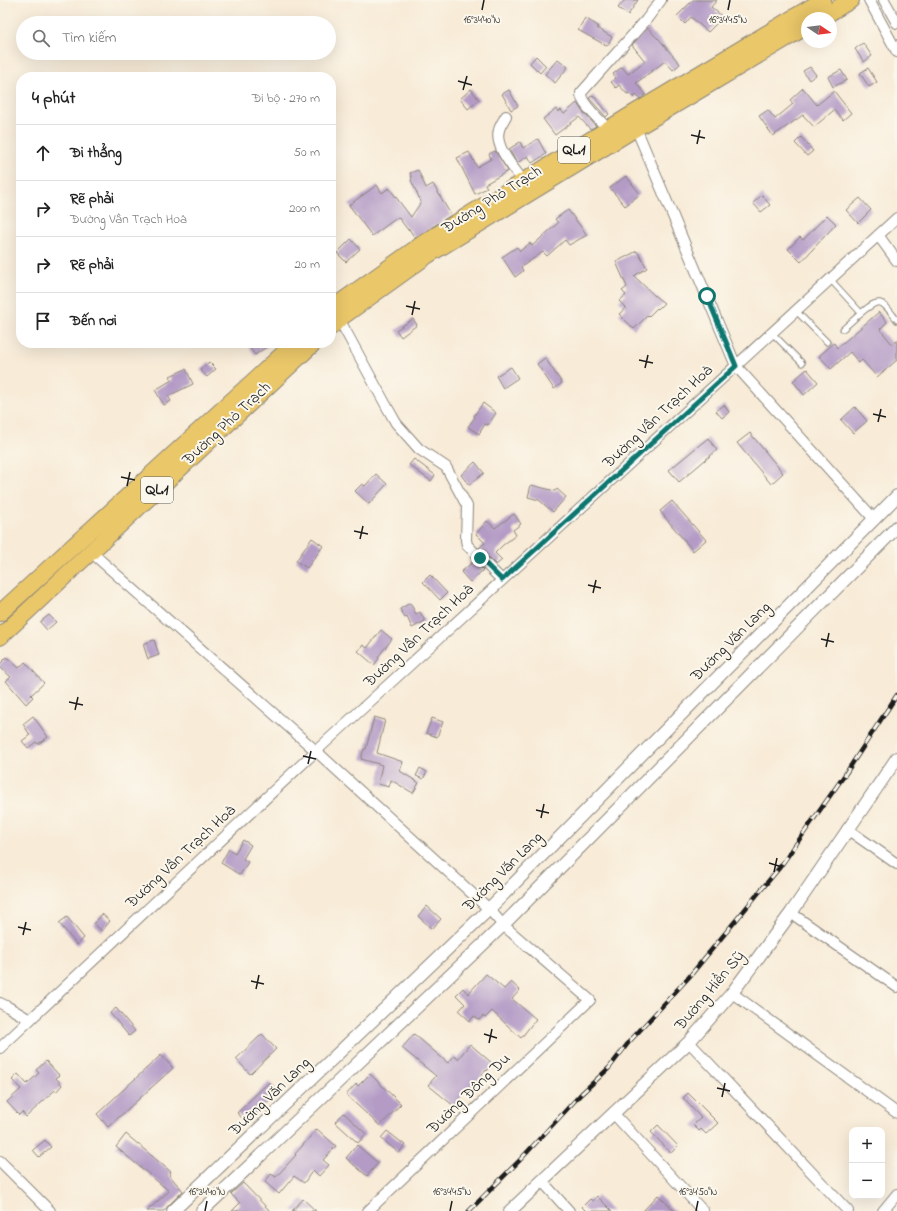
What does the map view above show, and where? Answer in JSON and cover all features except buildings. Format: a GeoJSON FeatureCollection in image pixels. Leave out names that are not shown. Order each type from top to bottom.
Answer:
{"type":"FeatureCollection","features":[{"type":"Feature","properties":{"kind":"highway","name":"Đường Phò Trạch"},"geometry":{"type":"LineString","coordinates":[[336,317],[634,121],[823,0]]}},
{"type":"Feature","properties":{"kind":"highway"},"geometry":{"type":"LineString","coordinates":[[831,12],[852,0]]}},
{"type":"Feature","properties":{"kind":"highway","name":"Đường Phò Trạch"},"geometry":{"type":"LineString","coordinates":[[336,316],[426,242],[523,181],[608,129],[634,121],[801,29]]}},
{"type":"Feature","properties":{"kind":"highway","name":"Đường Phò Trạch"},"geometry":{"type":"LineString","coordinates":[[0,637],[91,552],[238,405],[289,348]]}},
{"type":"Feature","properties":{"kind":"highway","name":"Đường Phò Trạch"},"geometry":{"type":"LineString","coordinates":[[5,608],[238,405],[308,348]]}},
{"type":"Feature","properties":{"kind":"highway"},"geometry":{"type":"LineString","coordinates":[[5,608],[21,617]]}},
{"type":"Feature","properties":{"kind":"street"},"geometry":{"type":"LineString","coordinates":[[608,129],[584,103],[581,93],[646,20],[661,0]]}},
{"type":"Feature","properties":{"kind":"street"},"geometry":{"type":"LineString","coordinates":[[870,0],[897,52]]}},
{"type":"Feature","properties":{"kind":"street"},"geometry":{"type":"LineString","coordinates":[[884,0],[897,23]]}},
{"type":"Feature","properties":{"kind":"street"},"geometry":{"type":"LineString","coordinates":[[506,116],[499,130],[498,140],[506,158],[523,181]]}},
{"type":"Feature","properties":{"kind":"street"},"geometry":{"type":"LineString","coordinates":[[634,121],[736,366],[874,519]]}},
{"type":"Feature","properties":{"kind":"street","name":"Đường Vân Trạch Hoà"},"geometry":{"type":"LineString","coordinates":[[0,1048],[316,751],[897,218]]}},
{"type":"Feature","properties":{"kind":"street"},"geometry":{"type":"LineString","coordinates":[[878,235],[897,261]]}},
{"type":"Feature","properties":{"kind":"street"},"geometry":{"type":"LineString","coordinates":[[336,321],[396,422],[419,449],[446,467],[467,506],[467,545],[502,580]]}},
{"type":"Feature","properties":{"kind":"street","name":"Đường Văn Lang"},"geometry":{"type":"LineString","coordinates":[[173,1211],[489,909],[897,496]]}},
{"type":"Feature","properties":{"kind":"street"},"geometry":{"type":"LineString","coordinates":[[202,1211],[503,924],[897,527]]}},
{"type":"Feature","properties":{"kind":"street"},"geometry":{"type":"LineString","coordinates":[[91,552],[316,751],[489,909],[503,924]]}},
{"type":"Feature","properties":{"kind":"street","name":"Đường Hiền Sỹ"},"geometry":{"type":"LineString","coordinates":[[510,1211],[689,1042],[732,993],[791,913],[897,758]]}},
{"type":"Feature","properties":{"kind":"street"},"geometry":{"type":"LineString","coordinates":[[847,829],[897,864]]}},
{"type":"Feature","properties":{"kind":"street"},"geometry":{"type":"LineString","coordinates":[[791,913],[897,987]]}},
{"type":"Feature","properties":{"kind":"street","name":"Đường Đông Du"},"geometry":{"type":"LineString","coordinates":[[368,1211],[590,1000],[503,924]]}},
{"type":"Feature","properties":{"kind":"street"},"geometry":{"type":"LineString","coordinates":[[732,993],[897,1113]]}},
{"type":"Feature","properties":{"kind":"street"},"geometry":{"type":"LineString","coordinates":[[0,1003],[30,1020]]}},
{"type":"Feature","properties":{"kind":"street"},"geometry":{"type":"LineString","coordinates":[[689,1042],[848,1211]]}},
{"type":"Feature","properties":{"kind":"street"},"geometry":{"type":"LineString","coordinates":[[613,1113],[703,1211]]}},
{"type":"Feature","properties":{"kind":"street"},"geometry":{"type":"LineString","coordinates":[[0,1161],[50,1211]]}},
{"type":"Feature","properties":{"kind":"street"},"geometry":{"type":"LineString","coordinates":[[542,1181],[569,1211]]}},
{"type":"Feature","properties":{"kind":"street"},"geometry":{"type":"LineString","coordinates":[[883,1211],[897,1194]]}},
{"type":"Feature","properties":{"kind":"lane"},"geometry":{"type":"LineString","coordinates":[[830,279],[860,313]]}},
{"type":"Feature","properties":{"kind":"lane"},"geometry":{"type":"LineString","coordinates":[[843,329],[871,304],[876,302],[885,305],[897,320]]}},
{"type":"Feature","properties":{"kind":"lane"},"geometry":{"type":"LineString","coordinates":[[796,311],[827,342]]}},
{"type":"Feature","properties":{"kind":"lane"},"geometry":{"type":"LineString","coordinates":[[772,333],[802,363]]}},
{"type":"Feature","properties":{"kind":"railway"},"geometry":{"type":"LineString","coordinates":[[469,1211],[519,1161],[581,1094],[609,1068],[629,1042],[689,977],[780,867],[846,773],[897,695]]}},
{"type":"Feature","properties":{"kind":"route"},"geometry":{"type":"LineString","coordinates":[[480,558],[502,580],[736,366],[707,296]]}}]}
